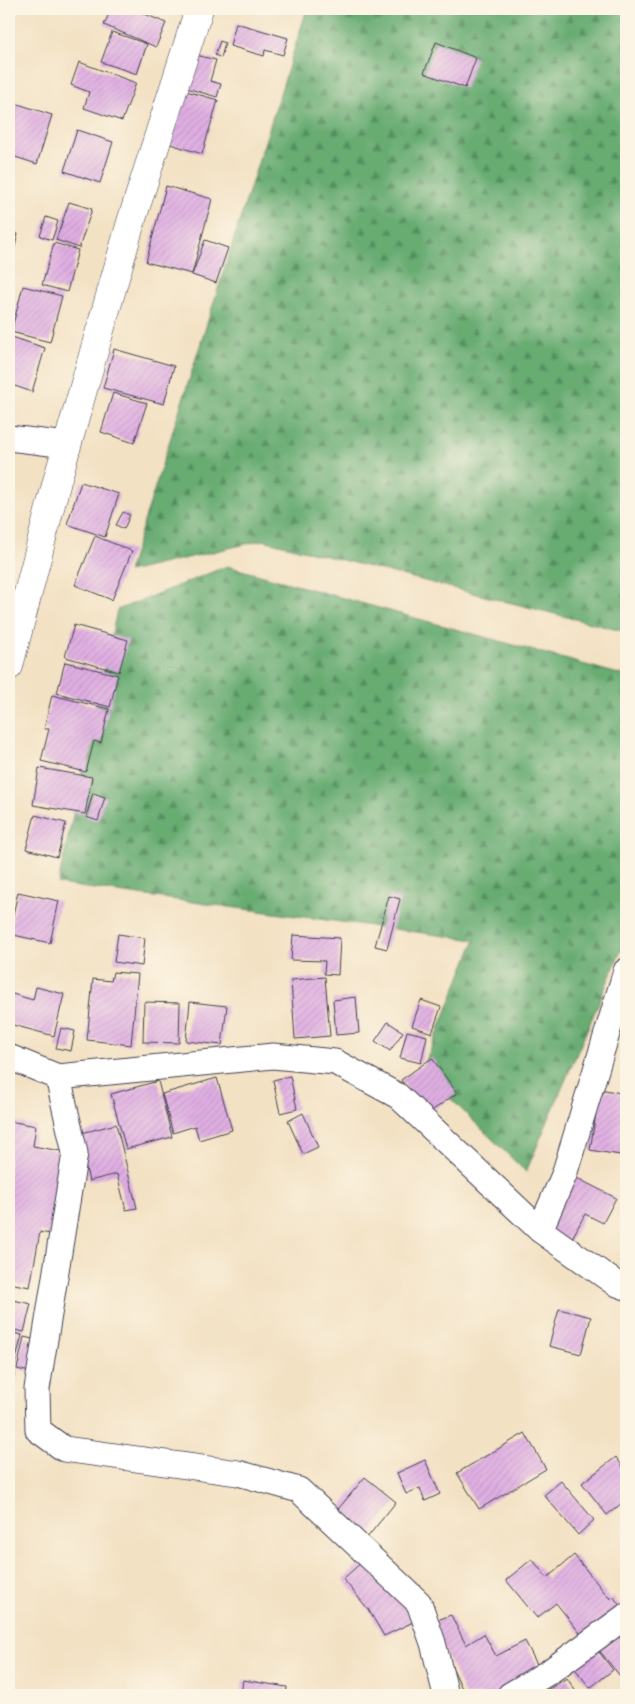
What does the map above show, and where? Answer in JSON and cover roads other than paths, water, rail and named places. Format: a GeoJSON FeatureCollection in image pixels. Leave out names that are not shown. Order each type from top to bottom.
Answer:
{"type":"FeatureCollection","features":[{"type":"Feature","properties":{"kind":"street"},"geometry":{"type":"LineString","coordinates":[[9,666],[67,445],[131,222],[199,9]]}},
{"type":"Feature","properties":{"kind":"street"},"geometry":{"type":"LineString","coordinates":[[9,438],[67,445]]}},
{"type":"Feature","properties":{"kind":"street"},"geometry":{"type":"LineString","coordinates":[[540,1230],[564,1175],[626,971]]}},
{"type":"Feature","properties":{"kind":"street"},"geometry":{"type":"LineString","coordinates":[[9,1057],[58,1076],[272,1056],[335,1062],[398,1096],[540,1230],[615,1283],[626,1286]]}},
{"type":"Feature","properties":{"kind":"street"},"geometry":{"type":"LineString","coordinates":[[58,1076],[75,1153],[37,1389],[38,1430],[64,1449],[238,1473],[299,1490],[419,1604],[433,1643],[446,1695]]}},
{"type":"Feature","properties":{"kind":"street"},"geometry":{"type":"LineString","coordinates":[[510,1695],[549,1672],[626,1616]]}}]}
